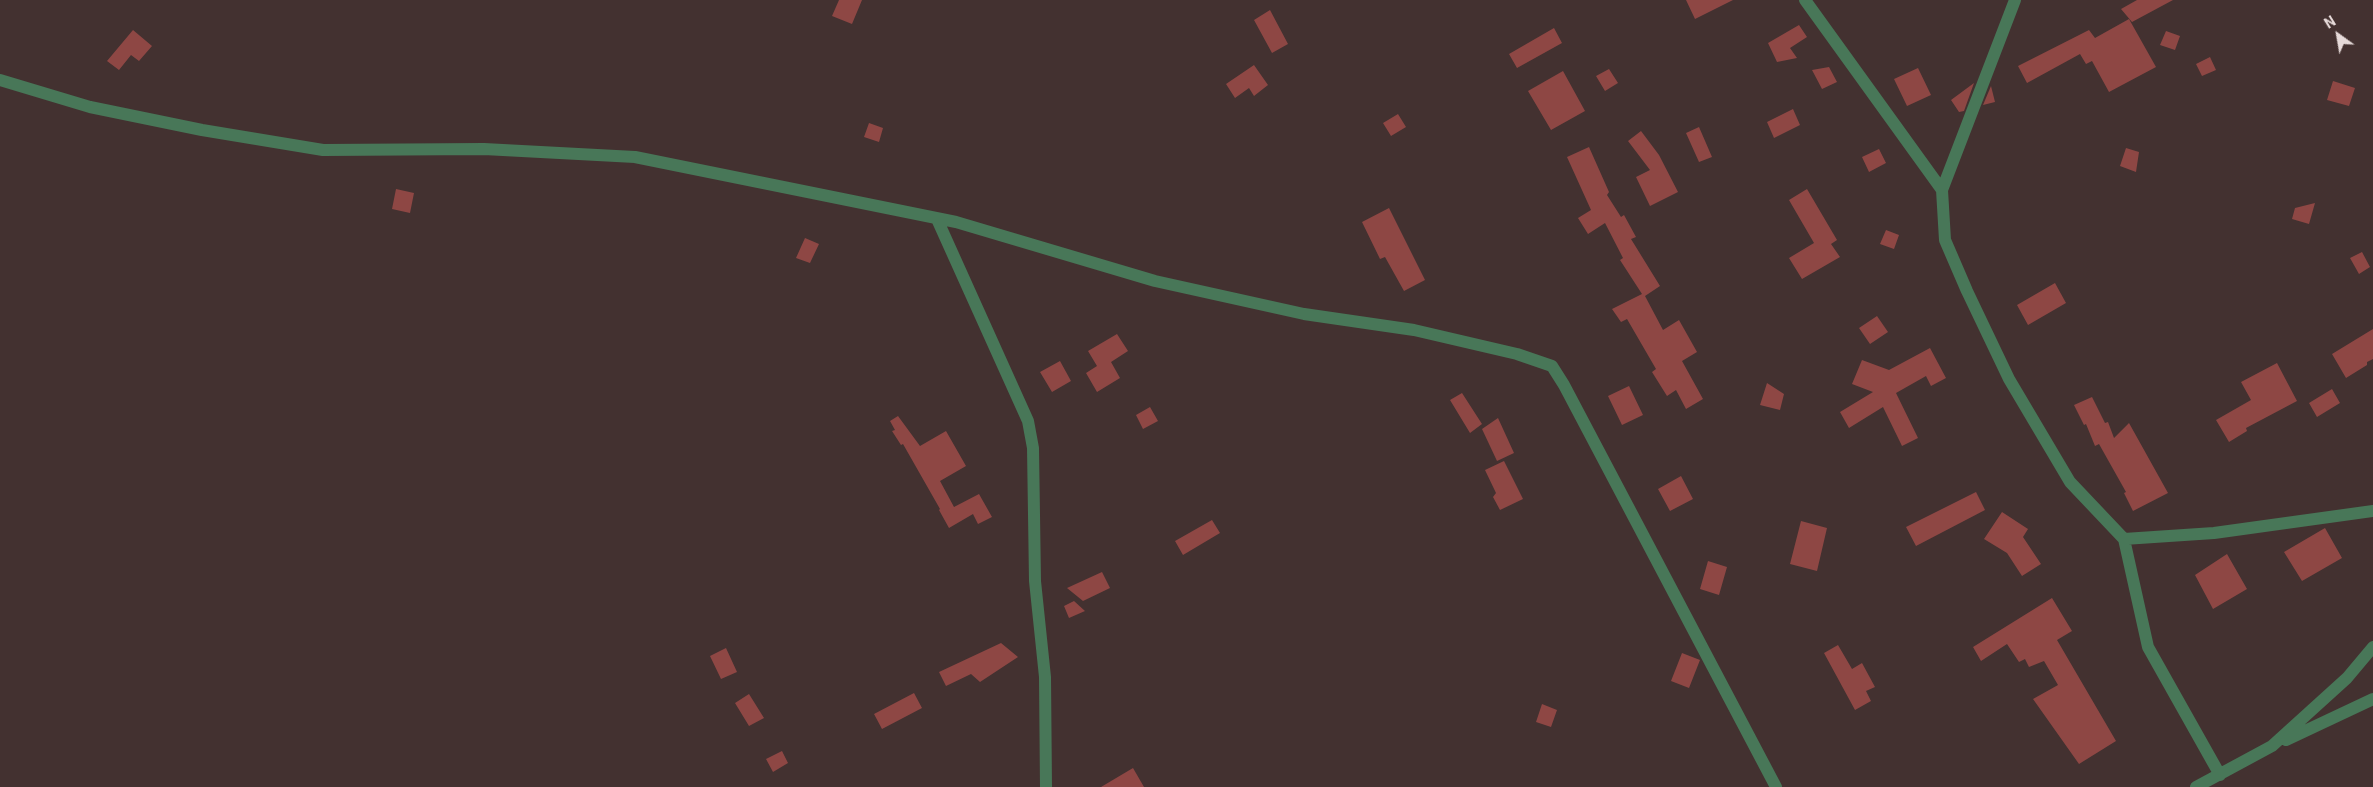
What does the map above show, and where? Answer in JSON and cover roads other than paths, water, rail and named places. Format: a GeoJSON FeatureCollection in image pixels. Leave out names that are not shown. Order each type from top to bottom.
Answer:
{"type":"FeatureCollection","features":[{"type":"Feature","properties":{"kind":"street"},"geometry":{"type":"LineString","coordinates":[[1805,0],[1942,190]]}},
{"type":"Feature","properties":{"kind":"street"},"geometry":{"type":"LineString","coordinates":[[2015,0],[1942,190],[1945,240],[2009,379],[2070,482],[2124,538],[2148,647],[2220,775]]}},
{"type":"Feature","properties":{"kind":"street"},"geometry":{"type":"LineString","coordinates":[[0,80],[90,107],[202,130],[323,150],[484,148],[635,157],[818,193],[966,225],[1155,281],[1304,314],[1414,330],[1517,354],[1552,366],[1564,385],[1776,787]]}},
{"type":"Feature","properties":{"kind":"street"},"geometry":{"type":"LineString","coordinates":[[937,219],[1028,421],[1033,448],[1035,581],[1045,677],[1046,787]]}},
{"type":"Feature","properties":{"kind":"street"},"geometry":{"type":"LineString","coordinates":[[2124,538],[2214,533],[2373,511]]}},
{"type":"Feature","properties":{"kind":"street"},"geometry":{"type":"LineString","coordinates":[[2272,746],[2347,678],[2373,647]]}},
{"type":"Feature","properties":{"kind":"street"},"geometry":{"type":"LineString","coordinates":[[2196,787],[2272,746],[2373,699]]}}]}
